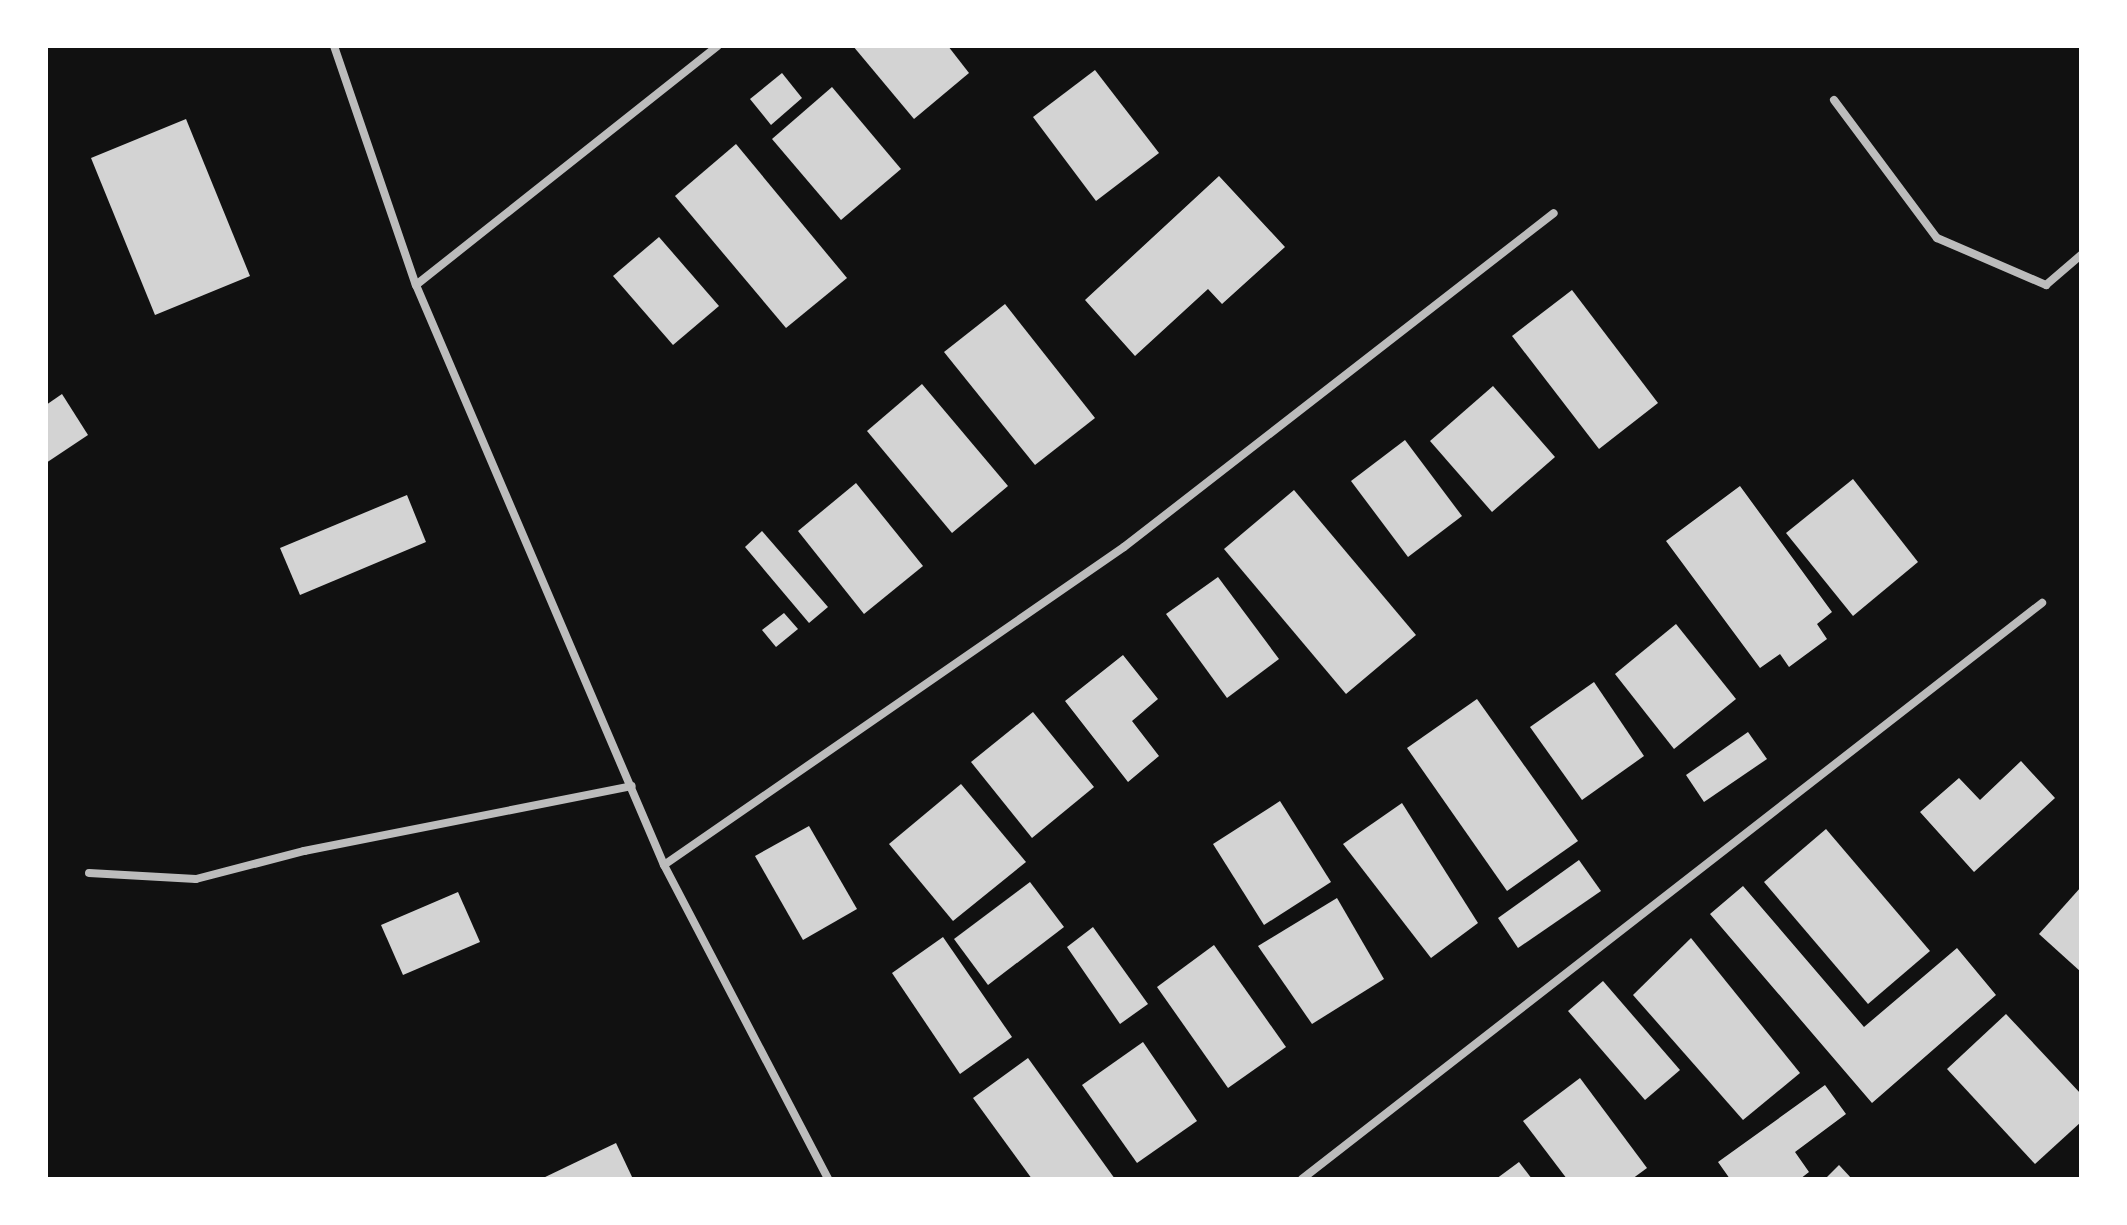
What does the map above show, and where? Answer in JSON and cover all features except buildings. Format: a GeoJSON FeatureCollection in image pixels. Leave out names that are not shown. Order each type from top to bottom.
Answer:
{"type":"FeatureCollection","features":[{"type":"Feature","properties":{"kind":"street"},"geometry":{"type":"LineString","coordinates":[[334,46],[416,285],[664,865],[828,1179]]}},
{"type":"Feature","properties":{"kind":"street"},"geometry":{"type":"LineString","coordinates":[[416,285],[718,46]]}},
{"type":"Feature","properties":{"kind":"street"},"geometry":{"type":"LineString","coordinates":[[1834,100],[1937,238],[2046,285],[2081,255]]}},
{"type":"Feature","properties":{"kind":"street"},"geometry":{"type":"LineString","coordinates":[[664,865],[1124,547],[1554,213]]}},
{"type":"Feature","properties":{"kind":"street"},"geometry":{"type":"LineString","coordinates":[[1302,1179],[2042,603]]}},
{"type":"Feature","properties":{"kind":"street"},"geometry":{"type":"LineString","coordinates":[[89,873],[196,879],[304,851],[632,786]]}}]}
